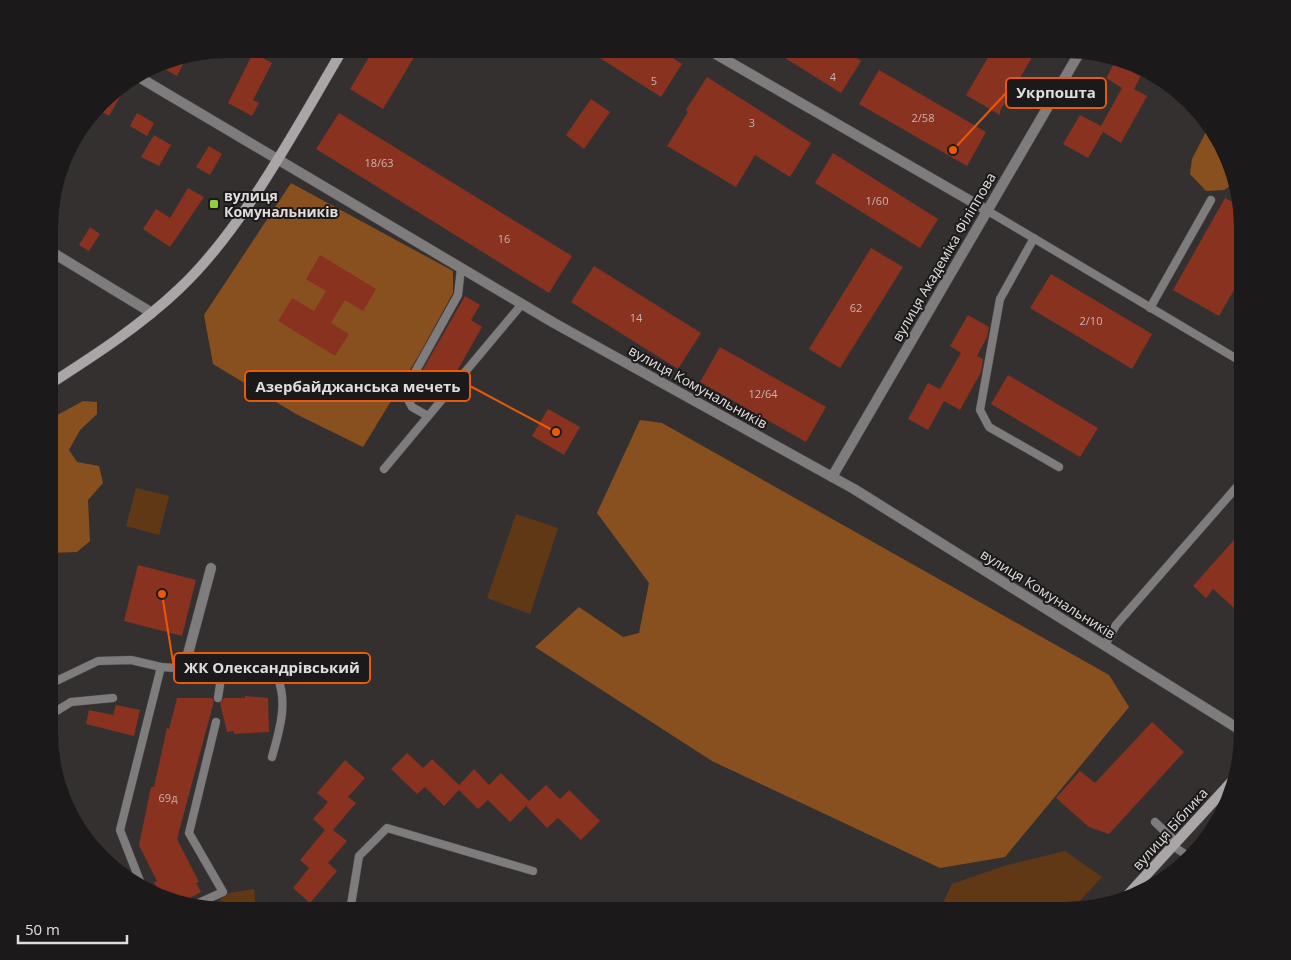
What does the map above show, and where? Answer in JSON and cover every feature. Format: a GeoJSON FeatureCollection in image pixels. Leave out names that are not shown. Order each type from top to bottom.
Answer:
{"type":"FeatureCollection","features":[{"type":"Feature","properties":{"kind":"main road"},"geometry":{"type":"LineString","coordinates":[[58,378],[152,313],[180,288],[212,253],[278,158],[338,58]]}},
{"type":"Feature","properties":{"kind":"main road","name":"вулиця Біблика"},"geometry":{"type":"LineString","coordinates":[[1135,887],[1223,792]]}},
{"type":"Feature","properties":{"kind":"street"},"geometry":{"type":"LineString","coordinates":[[723,58],[988,210]]}},
{"type":"Feature","properties":{"kind":"street","name":"вулиця Академіка Філіппова"},"geometry":{"type":"LineString","coordinates":[[832,477],[1076,58]]}},
{"type":"Feature","properties":{"kind":"street","name":"вулиця Комунальників"},"geometry":{"type":"LineString","coordinates":[[143,79],[522,304],[832,477],[1233,725]]}},
{"type":"Feature","properties":{"kind":"street"},"geometry":{"type":"LineString","coordinates":[[58,256],[152,313]]}},
{"type":"Feature","properties":{"kind":"street"},"geometry":{"type":"LineString","coordinates":[[188,669],[188,654],[211,568]]}},
{"type":"Feature","properties":{"kind":"lane"},"geometry":{"type":"LineString","coordinates":[[1150,308],[1211,200]]}},
{"type":"Feature","properties":{"kind":"lane"},"geometry":{"type":"LineString","coordinates":[[988,210],[1233,357]]}},
{"type":"Feature","properties":{"kind":"lane"},"geometry":{"type":"LineString","coordinates":[[1034,238],[1000,299],[980,410],[989,427],[1059,467]]}},
{"type":"Feature","properties":{"kind":"lane"},"geometry":{"type":"LineString","coordinates":[[428,416],[412,408],[404,392],[458,295],[461,268]]}},
{"type":"Feature","properties":{"kind":"lane"},"geometry":{"type":"LineString","coordinates":[[384,469],[522,304]]}},
{"type":"Feature","properties":{"kind":"lane"},"geometry":{"type":"LineString","coordinates":[[1104,645],[1116,625],[1233,491]]}},
{"type":"Feature","properties":{"kind":"lane"},"geometry":{"type":"LineString","coordinates":[[58,680],[98,661],[131,660],[160,667],[270,675],[278,679],[282,688],[282,722],[272,757]]}},
{"type":"Feature","properties":{"kind":"lane"},"geometry":{"type":"LineString","coordinates":[[139,878],[120,830],[160,667]]}},
{"type":"Feature","properties":{"kind":"lane"},"geometry":{"type":"LineString","coordinates":[[218,698],[222,671]]}},
{"type":"Feature","properties":{"kind":"lane"},"geometry":{"type":"LineString","coordinates":[[58,710],[71,702],[113,698]]}},
{"type":"Feature","properties":{"kind":"lane"},"geometry":{"type":"LineString","coordinates":[[203,901],[223,892],[189,833],[216,722]]}},
{"type":"Feature","properties":{"kind":"lane"},"geometry":{"type":"LineString","coordinates":[[1155,822],[1184,853]]}},
{"type":"Feature","properties":{"kind":"lane"},"geometry":{"type":"LineString","coordinates":[[351,902],[359,856],[387,828],[534,871]]}},
{"type":"Feature","properties":{"kind":"shaded area"},"geometry":{"type":"Polygon","coordinates":[[[1205,133],[1221,162],[1229,187],[1224,190],[1206,191],[1190,174],[1192,159],[1205,133]]]}},
{"type":"Feature","properties":{"kind":"shaded area"},"geometry":{"type":"Polygon","coordinates":[[[291,183],[453,271],[453,293],[419,355],[363,447],[296,414],[213,364],[204,315],[291,183]]]}},
{"type":"Feature","properties":{"kind":"shaded area"},"geometry":{"type":"Polygon","coordinates":[[[83,401],[97,402],[97,414],[80,430],[69,450],[77,462],[99,466],[103,483],[88,500],[90,541],[77,552],[58,553],[58,415],[83,401]]]}},
{"type":"Feature","properties":{"kind":"shaded area"},"geometry":{"type":"Polygon","coordinates":[[[640,420],[662,423],[1109,675],[1129,707],[1005,857],[940,868],[712,761],[535,647],[579,607],[623,637],[639,633],[649,583],[597,513],[640,420]]]}},
{"type":"Feature","properties":{"kind":"shaded area"},"geometry":{"type":"Polygon","coordinates":[[[136,488],[169,496],[159,535],[126,526],[136,488]]]}},
{"type":"Feature","properties":{"kind":"shaded area"},"geometry":{"type":"Polygon","coordinates":[[[516,514],[558,528],[530,614],[487,598],[516,514]]]}},
{"type":"Feature","properties":{"kind":"shaded area"},"geometry":{"type":"Polygon","coordinates":[[[1065,851],[1102,877],[1079,901],[943,902],[952,884],[1004,866],[1065,851]]]}},
{"type":"Feature","properties":{"kind":"shaded area"},"geometry":{"type":"Polygon","coordinates":[[[254,889],[255,902],[217,902],[229,893],[254,889]]]}},
{"type":"Feature","properties":{"kind":"building"},"geometry":{"type":"Polygon","coordinates":[[[250,58],[262,58],[272,63],[253,100],[259,103],[252,116],[228,103],[250,58]]]}},
{"type":"Feature","properties":{"kind":"building"},"geometry":{"type":"Polygon","coordinates":[[[369,58],[414,58],[383,109],[350,89],[369,58]]]}},
{"type":"Feature","properties":{"kind":"building"},"geometry":{"type":"Polygon","coordinates":[[[600,58],[672,58],[682,64],[661,97],[600,58]]]}},
{"type":"Feature","properties":{"kind":"building"},"geometry":{"type":"Polygon","coordinates":[[[785,58],[856,58],[861,61],[841,93],[785,58]]]}},
{"type":"Feature","properties":{"kind":"building"},"geometry":{"type":"Polygon","coordinates":[[[988,58],[1032,58],[1000,111],[1000,115],[966,95],[988,58]]]}},
{"type":"Feature","properties":{"kind":"building"},"geometry":{"type":"Polygon","coordinates":[[[184,63],[177,76],[165,69],[184,63]]]}},
{"type":"Feature","properties":{"kind":"building"},"geometry":{"type":"Polygon","coordinates":[[[1114,65],[1119,66],[1141,76],[1134,89],[1147,96],[1121,143],[1103,132],[1088,158],[1063,144],[1080,115],[1101,126],[1122,88],[1106,78],[1114,65]]]}},
{"type":"Feature","properties":{"kind":"building"},"geometry":{"type":"Polygon","coordinates":[[[879,70],[986,132],[967,166],[859,104],[879,70]]]}},
{"type":"Feature","properties":{"kind":"building"},"geometry":{"type":"Polygon","coordinates":[[[707,77],[811,143],[790,177],[755,155],[736,187],[667,146],[688,112],[686,110],[707,77]]]}},
{"type":"Feature","properties":{"kind":"building"},"geometry":{"type":"Polygon","coordinates":[[[121,95],[109,116],[102,112],[121,95]]]}},
{"type":"Feature","properties":{"kind":"building"},"geometry":{"type":"Polygon","coordinates":[[[591,99],[610,112],[584,149],[566,135],[591,99]]]}},
{"type":"Feature","properties":{"kind":"building"},"geometry":{"type":"Polygon","coordinates":[[[137,113],[154,123],[147,136],[130,126],[137,113]]]}},
{"type":"Feature","properties":{"kind":"building"},"geometry":{"type":"Polygon","coordinates":[[[339,113],[572,256],[549,293],[316,149],[339,113]]]}},
{"type":"Feature","properties":{"kind":"building"},"geometry":{"type":"Polygon","coordinates":[[[154,135],[171,145],[159,166],[141,157],[154,135]]]}},
{"type":"Feature","properties":{"kind":"building"},"geometry":{"type":"Polygon","coordinates":[[[209,146],[222,154],[210,175],[196,167],[209,146]]]}},
{"type":"Feature","properties":{"kind":"building"},"geometry":{"type":"Polygon","coordinates":[[[833,153],[938,219],[920,248],[815,183],[833,153]]]}},
{"type":"Feature","properties":{"kind":"building"},"geometry":{"type":"Polygon","coordinates":[[[188,188],[204,197],[170,247],[143,229],[156,209],[170,218],[188,188]]]}},
{"type":"Feature","properties":{"kind":"building"},"geometry":{"type":"Polygon","coordinates":[[[1225,198],[1232,201],[1233,292],[1219,316],[1173,290],[1225,198]]]}},
{"type":"Feature","properties":{"kind":"building"},"geometry":{"type":"Polygon","coordinates":[[[90,227],[100,234],[89,251],[79,245],[90,227]]]}},
{"type":"Feature","properties":{"kind":"building"},"geometry":{"type":"Polygon","coordinates":[[[871,248],[903,267],[840,368],[809,349],[871,248]]]}},
{"type":"Feature","properties":{"kind":"building"},"geometry":{"type":"Polygon","coordinates":[[[320,255],[376,289],[363,311],[345,300],[331,323],[349,334],[335,356],[278,321],[292,298],[314,311],[326,291],[306,279],[320,255]]]}},
{"type":"Feature","properties":{"kind":"building"},"geometry":{"type":"Polygon","coordinates":[[[594,266],[701,333],[678,369],[571,302],[594,266]]]}},
{"type":"Feature","properties":{"kind":"building"},"geometry":{"type":"Polygon","coordinates":[[[1051,274],[1152,334],[1132,369],[1030,308],[1051,274]]]}},
{"type":"Feature","properties":{"kind":"building"},"geometry":{"type":"Polygon","coordinates":[[[465,296],[480,305],[471,320],[482,327],[453,378],[443,389],[435,384],[425,401],[410,392],[465,296]]]}},
{"type":"Feature","properties":{"kind":"building"},"geometry":{"type":"Polygon","coordinates":[[[968,315],[989,327],[987,337],[977,356],[983,359],[981,372],[960,410],[944,401],[928,430],[908,419],[928,383],[940,389],[961,353],[950,346],[968,315]]]}},
{"type":"Feature","properties":{"kind":"building"},"geometry":{"type":"Polygon","coordinates":[[[720,347],[826,407],[806,442],[700,382],[720,347]]]}},
{"type":"Feature","properties":{"kind":"building"},"geometry":{"type":"Polygon","coordinates":[[[1008,375],[1098,428],[1080,457],[991,404],[1008,375]]]}},
{"type":"Feature","properties":{"kind":"building"},"geometry":{"type":"Polygon","coordinates":[[[548,409],[580,427],[564,455],[532,436],[548,409]]]}},
{"type":"Feature","properties":{"kind":"building"},"geometry":{"type":"Polygon","coordinates":[[[1233,541],[1233,607],[1213,589],[1206,598],[1193,586],[1233,541]]]}},
{"type":"Feature","properties":{"kind":"building"},"geometry":{"type":"Polygon","coordinates":[[[138,565],[196,580],[182,636],[124,621],[138,565]]]}},
{"type":"Feature","properties":{"kind":"building"},"geometry":{"type":"Polygon","coordinates":[[[245,696],[268,698],[269,732],[234,734],[234,731],[227,732],[220,703],[224,698],[245,698],[245,696]]]}},
{"type":"Feature","properties":{"kind":"building"},"geometry":{"type":"Polygon","coordinates":[[[177,698],[212,698],[214,701],[177,839],[199,882],[196,883],[201,892],[189,898],[157,887],[154,882],[157,881],[139,845],[151,787],[154,787],[167,728],[169,729],[177,698]]]}},
{"type":"Feature","properties":{"kind":"building"},"geometry":{"type":"Polygon","coordinates":[[[116,705],[140,710],[134,736],[86,724],[89,710],[113,715],[116,705]]]}},
{"type":"Feature","properties":{"kind":"building"},"geometry":{"type":"Polygon","coordinates":[[[1152,722],[1184,752],[1109,834],[1089,827],[1056,798],[1080,771],[1095,783],[1152,722]]]}},
{"type":"Feature","properties":{"kind":"building"},"geometry":{"type":"Polygon","coordinates":[[[407,753],[423,768],[432,759],[459,785],[474,769],[489,785],[501,773],[529,801],[546,785],[560,799],[569,790],[600,821],[581,840],[558,818],[547,828],[526,806],[510,822],[488,800],[478,809],[459,790],[444,806],[425,787],[417,794],[391,769],[407,753]]]}},
{"type":"Feature","properties":{"kind":"building"},"geometry":{"type":"Polygon","coordinates":[[[345,760],[365,778],[348,797],[356,803],[333,830],[347,841],[328,863],[337,871],[309,902],[293,888],[309,868],[300,860],[325,830],[313,819],[328,802],[317,793],[345,760]]]}},
{"type":"Feature","properties":{"kind":"place","name":"Укрпошта"},"geometry":{"type":"Point","coordinates":[953,150]}},
{"type":"Feature","properties":{"kind":"place","name":"вулиця Комунальників"},"geometry":{"type":"Point","coordinates":[214,204]}},
{"type":"Feature","properties":{"kind":"place","name":"Азербайджанська мечеть"},"geometry":{"type":"Point","coordinates":[556,432]}},
{"type":"Feature","properties":{"kind":"place","name":"ЖК Олександрівський"},"geometry":{"type":"Point","coordinates":[162,594]}}]}
